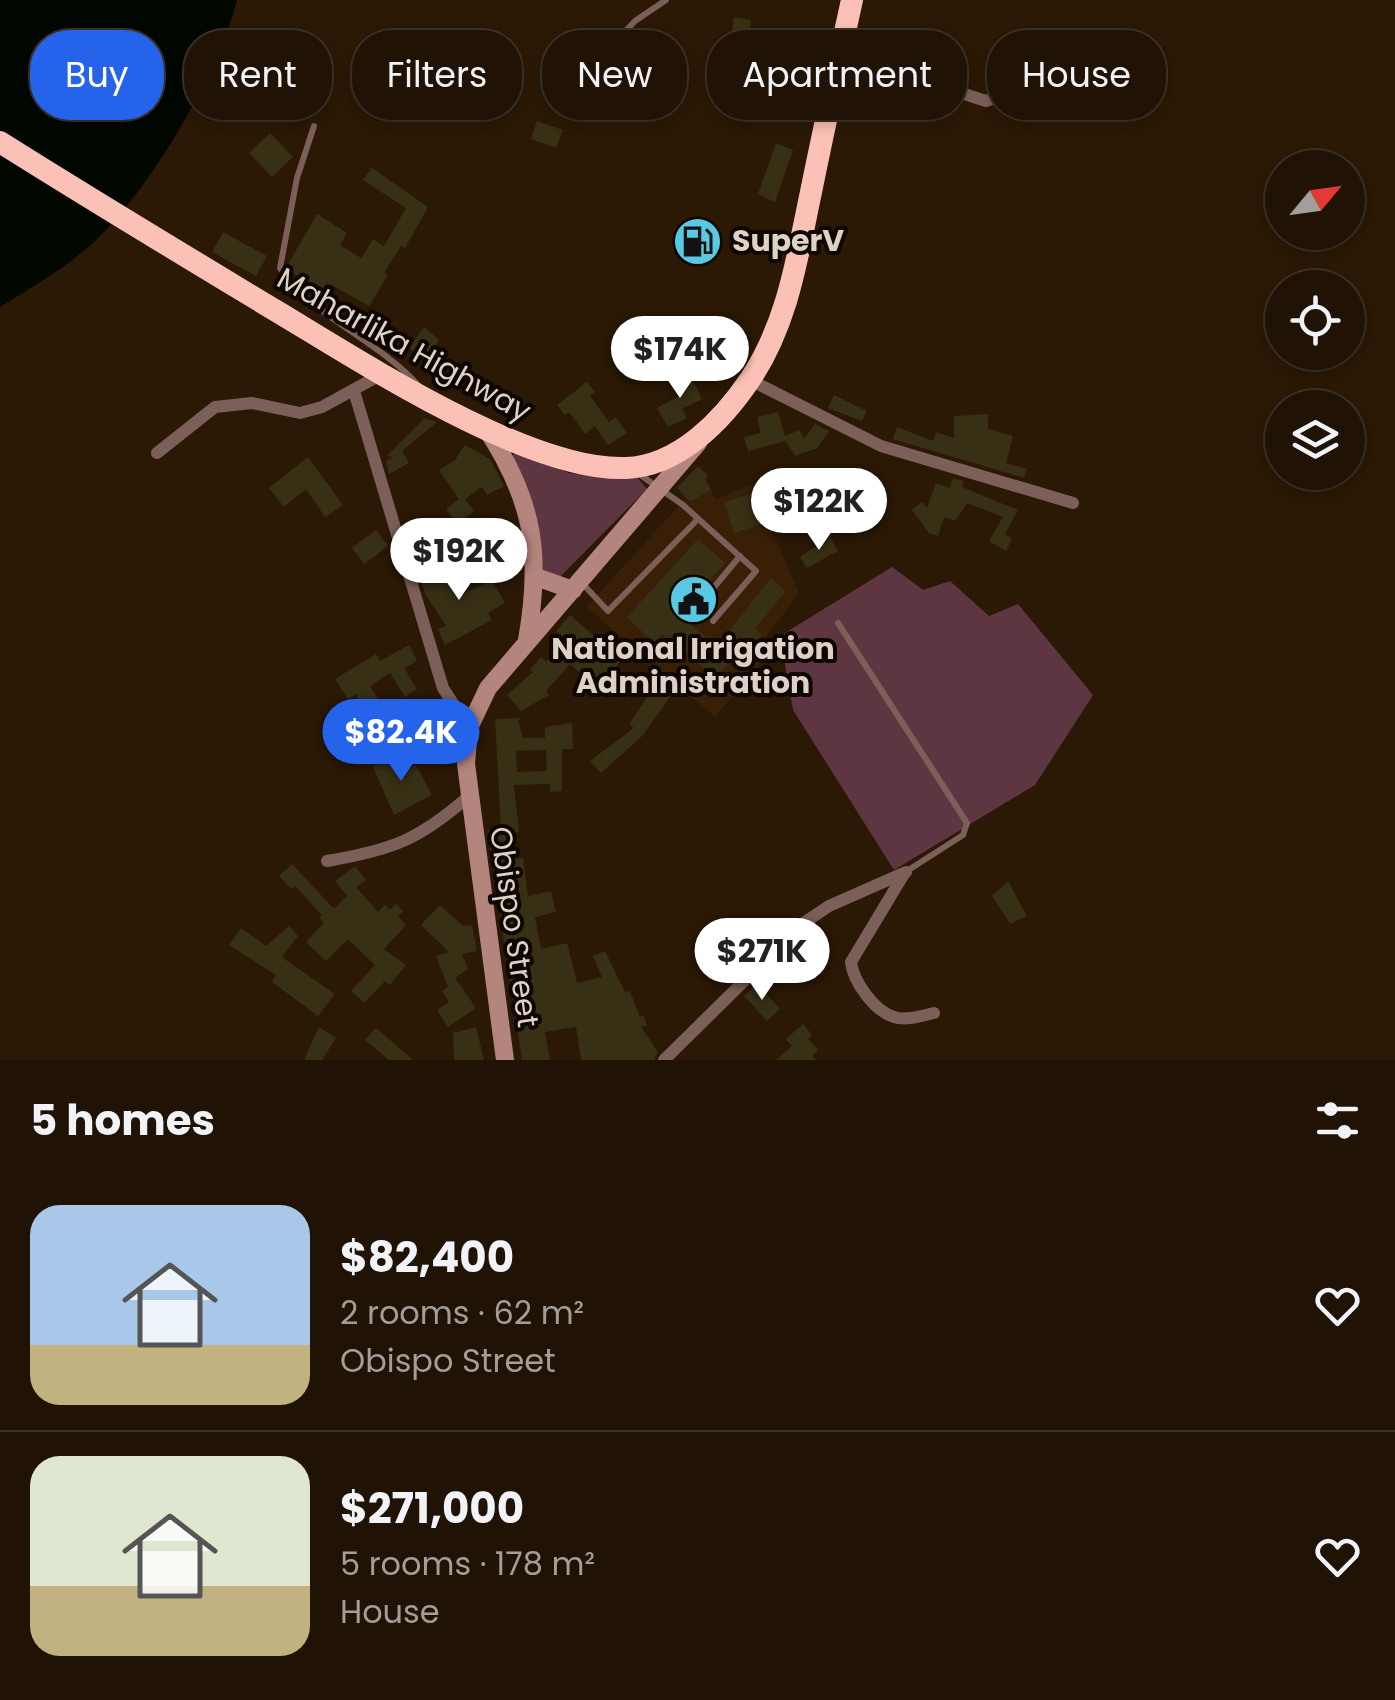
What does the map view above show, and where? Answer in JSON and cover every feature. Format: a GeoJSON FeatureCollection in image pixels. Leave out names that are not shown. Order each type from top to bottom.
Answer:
{"type":"FeatureCollection","features":[{"type":"Feature","properties":{"kind":"highway","name":"Maharlika Highway"},"geometry":{"type":"LineString","coordinates":[[845,30],[852,0]]}},
{"type":"Feature","properties":{"kind":"highway","name":"Maharlika Highway"},"geometry":{"type":"LineString","coordinates":[[0,142],[202,267],[432,401],[568,464],[629,468],[650,465],[681,450],[708,430],[750,380],[786,308],[826,120]]}},
{"type":"Feature","properties":{"kind":"street"},"geometry":{"type":"LineString","coordinates":[[157,452],[215,407],[252,402],[300,413],[354,392],[382,374]]}},
{"type":"Feature","properties":{"kind":"street"},"geometry":{"type":"LineString","coordinates":[[750,380],[881,446],[1073,503]]}},
{"type":"Feature","properties":{"kind":"street"},"geometry":{"type":"LineString","coordinates":[[354,392],[443,688],[469,728]]}},
{"type":"Feature","properties":{"kind":"street"},"geometry":{"type":"LineString","coordinates":[[484,425],[524,496],[532,528],[536,577],[527,641]]}},
{"type":"Feature","properties":{"kind":"street","name":"Obispo Street"},"geometry":{"type":"LineString","coordinates":[[505,1060],[469,796],[469,728],[488,688],[708,430]]}},
{"type":"Feature","properties":{"kind":"street"},"geometry":{"type":"LineString","coordinates":[[536,577],[577,585]]}},
{"type":"Feature","properties":{"kind":"street"},"geometry":{"type":"LineString","coordinates":[[327,861],[400,846],[420,836],[469,796]]}},
{"type":"Feature","properties":{"kind":"street"},"geometry":{"type":"LineString","coordinates":[[906,872],[858,949],[852,973],[882,1011],[894,1018],[934,1013]]}},
{"type":"Feature","properties":{"kind":"street"},"geometry":{"type":"LineString","coordinates":[[664,1060],[802,924],[828,906],[906,872]]}},
{"type":"Feature","properties":{"kind":"lane"},"geometry":{"type":"LineString","coordinates":[[626,30],[666,0]]}},
{"type":"Feature","properties":{"kind":"lane"},"geometry":{"type":"LineString","coordinates":[[314,126],[297,178],[280,268],[303,294],[400,364],[432,401]]}},
{"type":"Feature","properties":{"kind":"lane"},"geometry":{"type":"LineString","coordinates":[[629,468],[662,488],[756,571],[713,621]]}},
{"type":"Feature","properties":{"kind":"lane"},"geometry":{"type":"LineString","coordinates":[[577,585],[608,611],[698,519]]}},
{"type":"Feature","properties":{"kind":"lane"},"geometry":{"type":"LineString","coordinates":[[696,609],[740,556]]}},
{"type":"Feature","properties":{"kind":"lane"},"geometry":{"type":"LineString","coordinates":[[838,623],[968,823],[964,836],[906,872]]}},
{"type":"Feature","properties":{"kind":"shaded area"},"geometry":{"type":"Polygon","coordinates":[[[0,0],[237,0],[228,30],[184,30],[185,120],[139,191],[85,250],[0,307],[0,0]]]}},
{"type":"Feature","properties":{"kind":"shaded area"},"geometry":{"type":"Polygon","coordinates":[[[516,451],[569,473],[637,477],[647,489],[558,579],[542,574],[533,514],[511,458],[516,451]]]}},
{"type":"Feature","properties":{"kind":"shaded area","name":"National Irrigation Administration"},"geometry":{"type":"Polygon","coordinates":[[[752,484],[799,593],[754,653],[762,662],[715,717],[586,607],[686,498],[688,503],[711,490],[716,499],[752,484]]]}},
{"type":"Feature","properties":{"kind":"shaded area"},"geometry":{"type":"Polygon","coordinates":[[[892,567],[923,590],[950,581],[989,616],[1018,604],[1093,695],[1035,785],[894,870],[793,710],[780,636],[892,567]]]}},
{"type":"Feature","properties":{"kind":"building"},"geometry":{"type":"Polygon","coordinates":[[[734,17],[751,20],[750,30],[732,30],[734,17]]]}},
{"type":"Feature","properties":{"kind":"building"},"geometry":{"type":"Polygon","coordinates":[[[537,121],[563,130],[556,148],[531,139],[537,121]]]}},
{"type":"Feature","properties":{"kind":"building"},"geometry":{"type":"Polygon","coordinates":[[[270,133],[293,157],[272,177],[249,153],[270,133]]]}},
{"type":"Feature","properties":{"kind":"building"},"geometry":{"type":"Polygon","coordinates":[[[776,143],[793,150],[775,202],[758,194],[776,143]]]}},
{"type":"Feature","properties":{"kind":"building"},"geometry":{"type":"Polygon","coordinates":[[[372,168],[428,207],[405,248],[401,246],[384,273],[388,275],[369,306],[330,284],[320,300],[287,266],[317,214],[347,233],[340,245],[361,258],[373,239],[384,246],[406,208],[363,180],[372,168]]]}},
{"type":"Feature","properties":{"kind":"building"},"geometry":{"type":"Polygon","coordinates":[[[223,232],[267,256],[256,276],[212,252],[223,232]]]}},
{"type":"Feature","properties":{"kind":"building"},"geometry":{"type":"Polygon","coordinates":[[[424,327],[439,340],[425,361],[409,348],[424,327]]]}},
{"type":"Feature","properties":{"kind":"building"},"geometry":{"type":"Polygon","coordinates":[[[689,373],[702,399],[682,409],[687,418],[668,427],[657,408],[681,395],[673,381],[689,373]]]}},
{"type":"Feature","properties":{"kind":"building"},"geometry":{"type":"Polygon","coordinates":[[[587,382],[595,392],[590,396],[609,422],[616,417],[627,433],[608,445],[595,426],[585,434],[569,412],[565,415],[557,405],[587,382]]]}},
{"type":"Feature","properties":{"kind":"building"},"geometry":{"type":"Polygon","coordinates":[[[834,395],[867,411],[862,421],[828,408],[834,395]]]}},
{"type":"Feature","properties":{"kind":"building"},"geometry":{"type":"Polygon","coordinates":[[[778,412],[785,436],[800,430],[804,439],[815,424],[829,431],[817,448],[795,456],[786,441],[748,451],[744,437],[761,433],[757,417],[778,412]]]}},
{"type":"Feature","properties":{"kind":"building"},"geometry":{"type":"Polygon","coordinates":[[[988,414],[988,429],[1013,436],[1006,463],[1027,469],[1024,478],[893,439],[897,427],[933,441],[936,432],[954,438],[954,416],[988,414]]]}},
{"type":"Feature","properties":{"kind":"building"},"geometry":{"type":"Polygon","coordinates":[[[425,418],[437,422],[402,451],[409,463],[389,474],[386,461],[393,457],[387,456],[425,418]]]}},
{"type":"Feature","properties":{"kind":"building"},"geometry":{"type":"Polygon","coordinates":[[[465,445],[490,459],[504,486],[487,495],[482,487],[465,499],[474,511],[458,524],[446,509],[459,499],[439,470],[455,460],[465,445]]]}},
{"type":"Feature","properties":{"kind":"building"},"geometry":{"type":"Polygon","coordinates":[[[308,457],[343,505],[325,517],[306,489],[284,507],[269,488],[308,457]]]}},
{"type":"Feature","properties":{"kind":"building"},"geometry":{"type":"Polygon","coordinates":[[[698,466],[709,477],[705,478],[711,490],[690,502],[677,488],[698,466]]]}},
{"type":"Feature","properties":{"kind":"building"},"geometry":{"type":"Polygon","coordinates":[[[806,470],[818,489],[800,499],[796,492],[773,508],[765,498],[806,470]]]}},
{"type":"Feature","properties":{"kind":"building"},"geometry":{"type":"Polygon","coordinates":[[[953,478],[964,481],[962,487],[1018,510],[1005,534],[1012,539],[1006,551],[989,541],[1003,517],[967,503],[955,521],[944,517],[938,536],[929,533],[912,510],[922,502],[927,508],[936,483],[950,488],[953,478]]]}},
{"type":"Feature","properties":{"kind":"building"},"geometry":{"type":"Polygon","coordinates":[[[750,494],[760,525],[734,533],[724,502],[750,494]]]}},
{"type":"Feature","properties":{"kind":"building"},"geometry":{"type":"Polygon","coordinates":[[[430,520],[442,537],[419,554],[408,535],[430,520]]]}},
{"type":"Feature","properties":{"kind":"building"},"geometry":{"type":"Polygon","coordinates":[[[492,527],[508,550],[488,564],[472,540],[492,527]]]}},
{"type":"Feature","properties":{"kind":"building"},"geometry":{"type":"Polygon","coordinates":[[[376,530],[388,546],[364,564],[352,548],[376,530]]]}},
{"type":"Feature","properties":{"kind":"building"},"geometry":{"type":"Polygon","coordinates":[[[830,537],[838,551],[807,568],[800,557],[830,537]]]}},
{"type":"Feature","properties":{"kind":"building"},"geometry":{"type":"Polygon","coordinates":[[[698,539],[725,563],[679,615],[717,646],[771,578],[786,591],[755,629],[762,635],[746,655],[740,650],[716,678],[662,634],[654,643],[627,617],[698,539]]]}},
{"type":"Feature","properties":{"kind":"building"},"geometry":{"type":"Polygon","coordinates":[[[428,566],[435,577],[449,568],[465,593],[492,580],[505,603],[488,613],[492,620],[445,645],[438,629],[446,626],[425,594],[419,572],[428,566]]]}},
{"type":"Feature","properties":{"kind":"building"},"geometry":{"type":"Polygon","coordinates":[[[570,615],[622,660],[610,673],[619,681],[602,692],[570,664],[546,691],[549,695],[521,711],[507,695],[533,672],[530,670],[541,657],[546,662],[566,640],[556,631],[570,615]]]}},
{"type":"Feature","properties":{"kind":"building"},"geometry":{"type":"Polygon","coordinates":[[[409,645],[417,661],[404,668],[417,689],[405,697],[390,673],[370,686],[387,714],[399,715],[405,724],[387,735],[377,718],[371,721],[356,694],[348,699],[335,679],[376,654],[380,661],[409,645]]]}},
{"type":"Feature","properties":{"kind":"building"},"geometry":{"type":"Polygon","coordinates":[[[655,686],[670,697],[642,736],[601,773],[590,761],[634,728],[629,724],[655,686]]]}},
{"type":"Feature","properties":{"kind":"building"},"geometry":{"type":"Polygon","coordinates":[[[522,718],[518,721],[523,738],[545,738],[545,727],[572,723],[573,749],[562,749],[562,791],[550,792],[550,784],[514,785],[519,831],[511,837],[516,859],[523,858],[528,896],[551,891],[556,912],[535,917],[541,949],[567,943],[577,983],[602,977],[593,956],[605,951],[625,992],[630,991],[640,1017],[643,1015],[647,1025],[641,1027],[658,1052],[654,1060],[581,1060],[576,1027],[545,1032],[550,1060],[522,1060],[487,830],[501,827],[495,719],[522,718]],[[546,750],[516,751],[517,772],[547,771],[546,750]]]}},
{"type":"Feature","properties":{"kind":"building"},"geometry":{"type":"Polygon","coordinates":[[[398,754],[406,770],[416,765],[432,795],[394,815],[373,767],[398,754]]]}},
{"type":"Feature","properties":{"kind":"building"},"geometry":{"type":"Polygon","coordinates":[[[292,864],[334,909],[347,896],[335,881],[355,866],[366,880],[356,887],[378,912],[385,905],[390,910],[396,904],[403,911],[398,917],[406,925],[384,949],[406,965],[390,985],[385,981],[364,1003],[351,991],[375,965],[348,939],[326,961],[306,942],[324,923],[319,918],[322,915],[295,886],[291,889],[279,876],[292,864]]]}},
{"type":"Feature","properties":{"kind":"building"},"geometry":{"type":"Polygon","coordinates":[[[1008,881],[1027,916],[1010,924],[992,896],[1008,881]]]}},
{"type":"Feature","properties":{"kind":"building"},"geometry":{"type":"Polygon","coordinates":[[[440,905],[463,926],[472,925],[477,951],[462,954],[468,969],[455,978],[476,1008],[448,1027],[437,1010],[449,1002],[442,991],[448,987],[436,956],[449,952],[421,925],[440,905]]]}},
{"type":"Feature","properties":{"kind":"building"},"geometry":{"type":"Polygon","coordinates":[[[289,926],[298,936],[282,957],[335,994],[318,1016],[272,982],[276,975],[229,945],[241,928],[266,946],[289,926]]]}},
{"type":"Feature","properties":{"kind":"building"},"geometry":{"type":"Polygon","coordinates":[[[757,984],[780,1009],[767,1021],[744,996],[757,984]]]}},
{"type":"Feature","properties":{"kind":"building"},"geometry":{"type":"Polygon","coordinates":[[[803,1024],[812,1035],[808,1039],[818,1050],[812,1056],[816,1060],[776,1060],[792,1046],[786,1039],[803,1024]]]}},
{"type":"Feature","properties":{"kind":"building"},"geometry":{"type":"Polygon","coordinates":[[[319,1027],[336,1038],[322,1060],[304,1060],[319,1027]]]}},
{"type":"Feature","properties":{"kind":"building"},"geometry":{"type":"Polygon","coordinates":[[[476,1027],[484,1060],[454,1060],[453,1033],[476,1027]]]}},
{"type":"Feature","properties":{"kind":"building"},"geometry":{"type":"Polygon","coordinates":[[[376,1028],[413,1060],[389,1060],[365,1040],[376,1028]]]}},
{"type":"Feature","properties":{"kind":"place","name":"SuperV"},"geometry":{"type":"Point","coordinates":[697,241]}},
{"type":"Feature","properties":{"kind":"place","name":"National Irrigation Administration"},"geometry":{"type":"Point","coordinates":[693,600]}}]}
